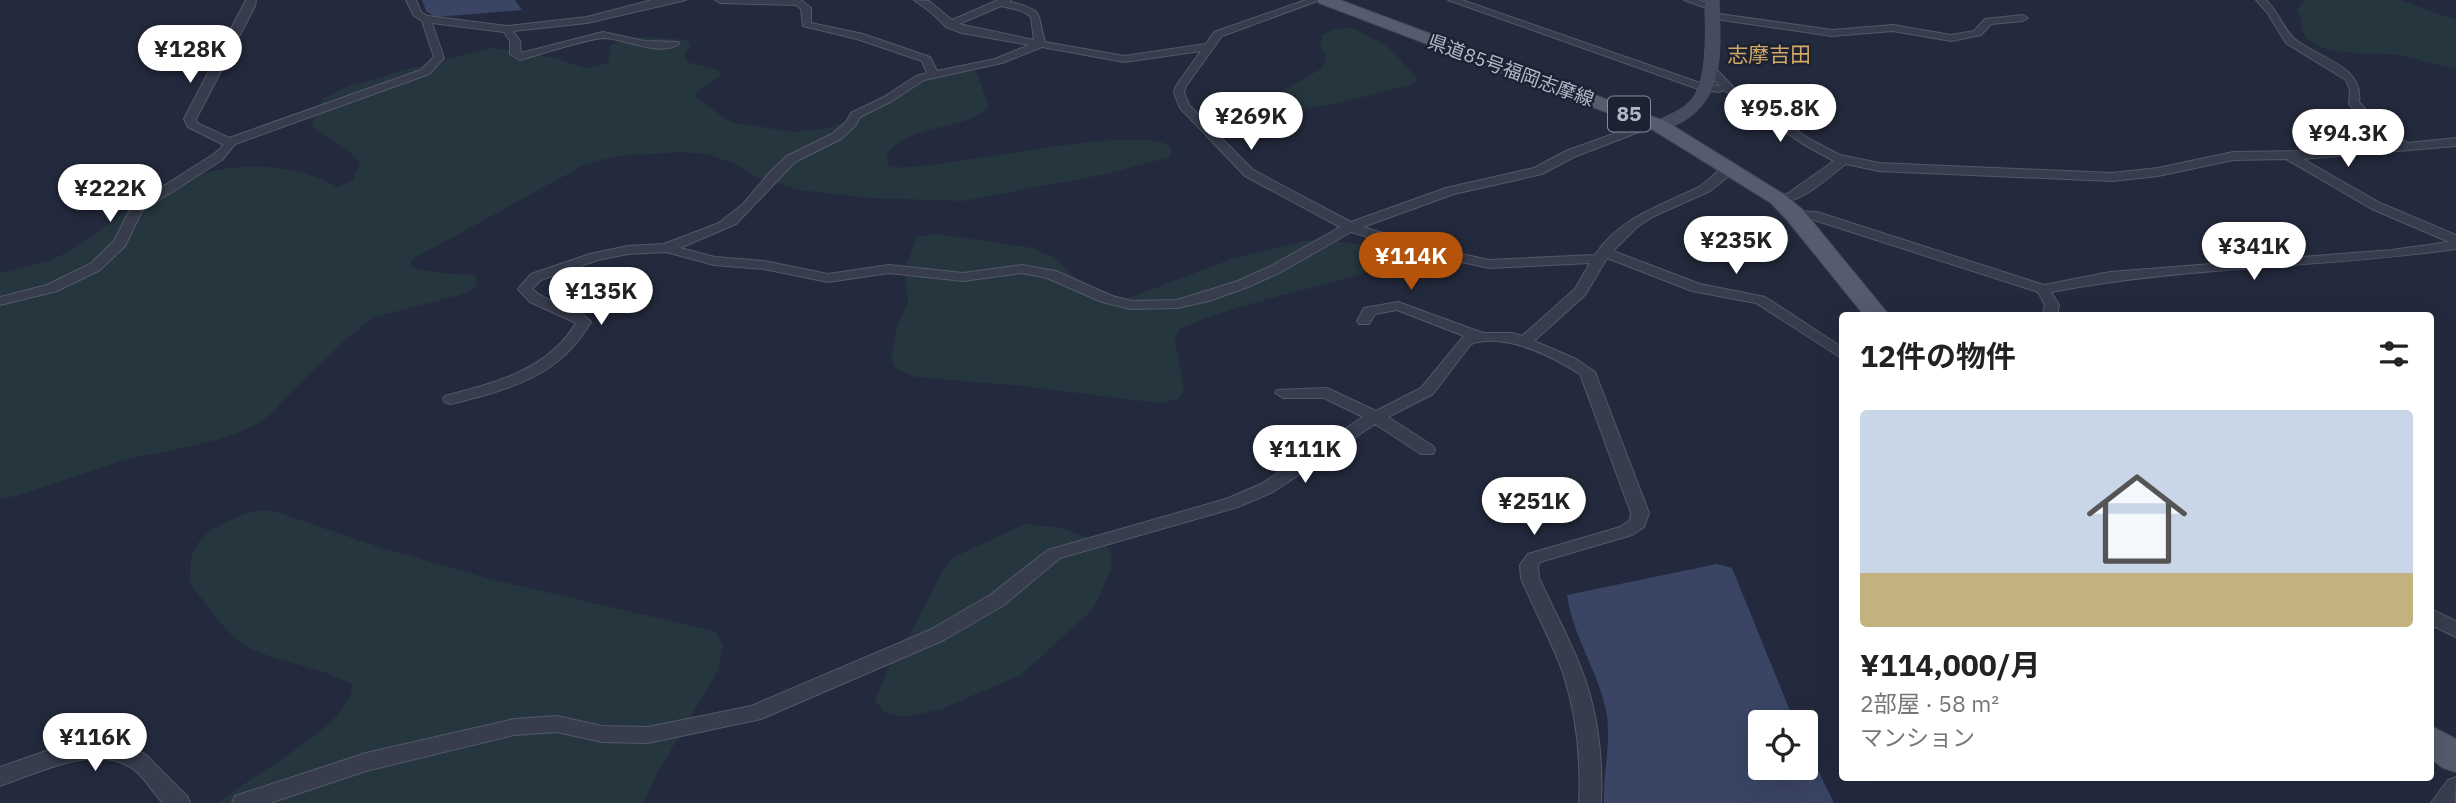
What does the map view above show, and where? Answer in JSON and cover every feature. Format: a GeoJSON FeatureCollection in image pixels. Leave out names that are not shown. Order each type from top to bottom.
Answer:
{"type":"FeatureCollection","features":[{"type":"Feature","properties":{"kind":"main road","name":"県道85号福岡志摩線"},"geometry":{"type":"LineString","coordinates":[[1325,0],[1657,124],[1778,199],[1795,215],[1875,312]]}},
{"type":"Feature","properties":{"kind":"main road"},"geometry":{"type":"LineString","coordinates":[[1657,124],[1690,109],[1702,97],[1709,68],[1712,8]]}},
{"type":"Feature","properties":{"kind":"main road"},"geometry":{"type":"LineString","coordinates":[[2434,742],[2456,758]]}},
{"type":"Feature","properties":{"kind":"street"},"geometry":{"type":"LineString","coordinates":[[251,0],[217,72],[190,119],[192,125],[228,142],[379,91],[425,72],[439,58],[426,19]]}},
{"type":"Feature","properties":{"kind":"street"},"geometry":{"type":"LineString","coordinates":[[411,0],[416,14],[426,19],[507,29],[587,20],[652,3],[681,0]]}},
{"type":"Feature","properties":{"kind":"street"},"geometry":{"type":"LineString","coordinates":[[720,0],[798,2],[806,8],[804,18],[810,26],[859,36],[914,54],[930,63],[933,74]]}},
{"type":"Feature","properties":{"kind":"street"},"geometry":{"type":"LineString","coordinates":[[919,0],[933,8],[949,25],[976,33],[1124,59],[1207,47]]}},
{"type":"Feature","properties":{"kind":"street"},"geometry":{"type":"LineString","coordinates":[[1315,0],[1226,30],[1213,38],[1181,86],[1179,93],[1184,106],[1249,173],[1350,227],[1423,249],[1489,264],[1601,255],[1697,288],[1760,300],[1839,352]]}},
{"type":"Feature","properties":{"kind":"street"},"geometry":{"type":"LineString","coordinates":[[1452,0],[1705,88],[1734,94]]}},
{"type":"Feature","properties":{"kind":"street"},"geometry":{"type":"LineString","coordinates":[[1689,0],[1712,8],[1812,31],[1847,33],[1893,28],[1951,38],[1977,33],[1988,21],[2023,18]]}},
{"type":"Feature","properties":{"kind":"street"},"geometry":{"type":"LineString","coordinates":[[2261,0],[2272,10],[2290,41],[2351,78],[2355,90],[2353,102],[2360,112],[2406,147]]}},
{"type":"Feature","properties":{"kind":"street"},"geometry":{"type":"LineString","coordinates":[[949,25],[1004,1],[1032,13],[1038,21],[1037,37],[1041,44]]}},
{"type":"Feature","properties":{"kind":"street"},"geometry":{"type":"LineString","coordinates":[[507,29],[515,41],[515,54],[520,57],[603,35],[644,44],[674,44]]}},
{"type":"Feature","properties":{"kind":"street"},"geometry":{"type":"LineString","coordinates":[[666,248],[727,223],[749,206],[784,164],[842,133],[854,122],[855,115],[888,99],[911,83],[933,74],[998,61],[1041,44]]}},
{"type":"Feature","properties":{"kind":"street"},"geometry":{"type":"LineString","coordinates":[[1709,68],[1734,94],[1807,142],[1843,160],[1912,170],[2112,177],[2158,172],[2216,158],[2456,142]]}},
{"type":"Feature","properties":{"kind":"street"},"geometry":{"type":"LineString","coordinates":[[451,399],[521,378],[550,360],[575,339],[584,322],[576,316],[535,300],[525,292],[528,283],[536,277],[595,257],[628,250],[666,248],[714,261],[764,265],[828,278],[889,269],[963,277],[1022,269],[1034,270],[1051,274],[1107,299],[1150,306],[1204,299],[1276,269],[1350,227],[1450,191],[1538,171],[1570,154],[1657,124]]}},
{"type":"Feature","properties":{"kind":"street"},"geometry":{"type":"LineString","coordinates":[[0,301],[52,288],[95,267],[120,243],[137,209],[218,157],[230,145],[228,142]]}},
{"type":"Feature","properties":{"kind":"street"},"geometry":{"type":"LineString","coordinates":[[2432,144],[2456,151]]}},
{"type":"Feature","properties":{"kind":"street"},"geometry":{"type":"LineString","coordinates":[[2288,155],[2376,205],[2456,243]]}},
{"type":"Feature","properties":{"kind":"street"},"geometry":{"type":"LineString","coordinates":[[1778,199],[1791,197],[1843,160]]}},
{"type":"Feature","properties":{"kind":"street"},"geometry":{"type":"LineString","coordinates":[[1525,341],[1580,292],[1601,255],[1631,225],[1647,214],[1706,188],[1731,168]]}},
{"type":"Feature","properties":{"kind":"street"},"geometry":{"type":"LineString","coordinates":[[1795,215],[1812,215],[2043,289],[2110,276],[2392,254],[2456,243]]}},
{"type":"Feature","properties":{"kind":"street"},"geometry":{"type":"LineString","coordinates":[[2043,289],[2052,306],[2051,312]]}},
{"type":"Feature","properties":{"kind":"street"},"geometry":{"type":"LineString","coordinates":[[1364,321],[1369,311],[1398,306],[1479,337]]}},
{"type":"Feature","properties":{"kind":"street"},"geometry":{"type":"LineString","coordinates":[[243,803],[366,762],[514,727],[557,724],[602,734],[648,735],[754,713],[937,635],[997,600],[1054,554],[1232,503],[1267,488],[1376,417],[1427,391],[1466,341],[1479,337],[1512,337],[1571,362],[1587,372],[1640,513],[1638,523],[1626,531],[1534,558],[1529,565],[1530,578],[1572,670],[1586,717],[1591,762],[1590,803]]}},
{"type":"Feature","properties":{"kind":"street"},"geometry":{"type":"LineString","coordinates":[[1283,393],[1327,393],[1376,417],[1427,450]]}},
{"type":"Feature","properties":{"kind":"street"},"geometry":{"type":"LineString","coordinates":[[2434,618],[2456,630]]}},
{"type":"Feature","properties":{"kind":"street"},"geometry":{"type":"LineString","coordinates":[[0,776],[62,755],[96,751],[124,754],[139,761],[178,803]]}},
{"type":"Feature","properties":{"kind":"street"},"geometry":{"type":"LineString","coordinates":[[2442,803],[2456,786]]}},
{"type":"Feature","properties":{"kind":"shaded area"},"geometry":{"type":"Polygon","coordinates":[[[2305,0],[2400,0],[2456,20],[2456,68],[2398,55],[2338,51],[2316,45],[2305,36],[2297,9],[2305,0]]]}},
{"type":"Feature","properties":{"kind":"shaded area"},"geometry":{"type":"Polygon","coordinates":[[[1351,27],[1388,47],[1418,79],[1410,85],[1345,101],[1310,107],[1281,107],[1276,100],[1287,88],[1321,69],[1326,58],[1320,45],[1322,35],[1351,27]]]}},
{"type":"Feature","properties":{"kind":"shaded area"},"geometry":{"type":"Polygon","coordinates":[[[643,37],[687,40],[691,45],[685,53],[687,62],[719,70],[720,76],[696,93],[696,98],[731,122],[793,132],[824,129],[845,122],[917,82],[968,68],[976,71],[989,107],[966,120],[923,132],[897,144],[887,154],[888,165],[891,167],[952,162],[1122,140],[1152,141],[1171,147],[1170,157],[1106,174],[963,201],[870,198],[800,190],[760,179],[734,163],[710,155],[685,152],[617,156],[586,164],[411,260],[410,266],[426,271],[475,275],[477,284],[472,290],[460,295],[374,317],[345,340],[269,415],[251,427],[230,436],[118,462],[0,499],[0,273],[62,255],[142,200],[188,178],[213,171],[263,167],[313,176],[337,187],[353,181],[360,162],[311,125],[322,99],[344,88],[492,48],[555,58],[586,68],[608,63],[611,45],[621,39],[643,37]]]}},
{"type":"Feature","properties":{"kind":"shaded area"},"geometry":{"type":"Polygon","coordinates":[[[938,234],[1032,248],[1054,257],[1079,282],[1126,299],[1232,259],[1305,241],[1326,240],[1369,246],[1377,251],[1383,268],[1254,303],[1179,329],[1175,339],[1184,391],[1178,399],[1159,403],[1023,386],[915,377],[895,368],[891,357],[897,328],[908,301],[905,269],[917,237],[938,234]]]}},
{"type":"Feature","properties":{"kind":"shaded area"},"geometry":{"type":"Polygon","coordinates":[[[258,510],[273,511],[379,547],[490,579],[714,631],[723,645],[718,671],[656,775],[644,803],[218,803],[318,733],[336,717],[348,700],[352,685],[326,673],[244,645],[224,626],[190,584],[191,559],[202,538],[219,526],[258,510]]]}},
{"type":"Feature","properties":{"kind":"shaded area"},"geometry":{"type":"Polygon","coordinates":[[[1025,524],[1062,528],[1105,544],[1112,555],[1111,571],[1093,609],[1021,675],[941,709],[906,717],[885,713],[875,701],[891,661],[913,629],[943,570],[954,557],[1025,524]]]}},
{"type":"Feature","properties":{"kind":"water"},"geometry":{"type":"Polygon","coordinates":[[[422,0],[515,0],[522,10],[435,17],[426,11],[422,0]]]}},
{"type":"Feature","properties":{"kind":"water"},"geometry":{"type":"Polygon","coordinates":[[[1717,564],[1732,568],[1790,710],[1748,710],[1748,780],[1818,780],[1818,770],[1834,803],[1604,803],[1608,721],[1597,681],[1574,625],[1567,595],[1717,564]]]}},
{"type":"Feature","properties":{"kind":"district","name":"志摩吉田"},"geometry":{"type":"Point","coordinates":[1769,55]}}]}
